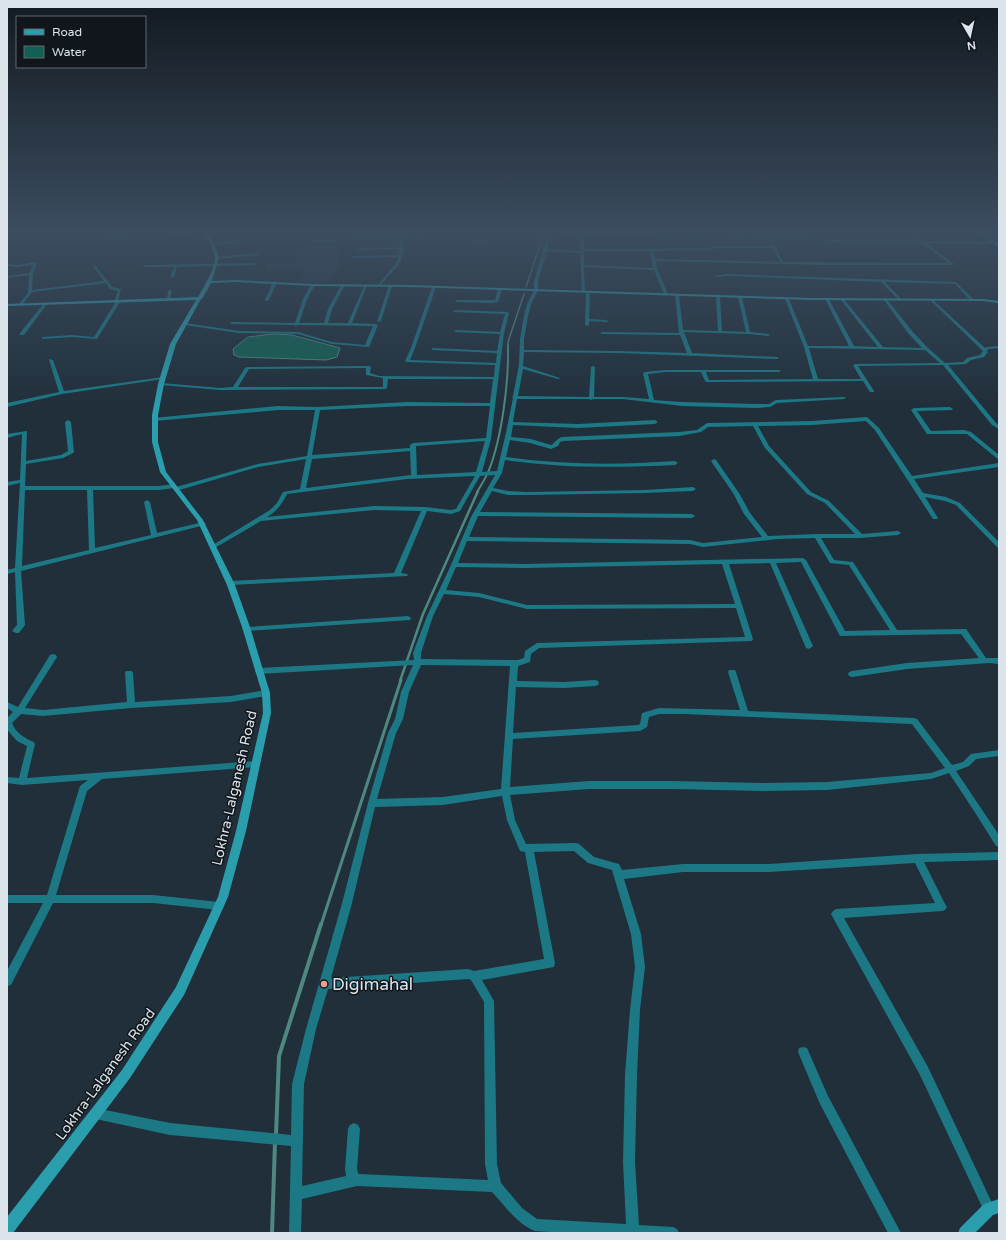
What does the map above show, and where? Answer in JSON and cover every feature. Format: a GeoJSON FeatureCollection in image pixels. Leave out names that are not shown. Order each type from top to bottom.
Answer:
{"type":"FeatureCollection","features":[{"type":"Feature","properties":{"kind":"main road","name":"Lokhra-Lalganesh Road"},"geometry":{"type":"LineString","coordinates":[[7,1229],[126,1074],[180,991],[224,896],[241,831],[267,713],[266,693],[230,583],[202,524],[164,472],[155,442],[155,419],[162,381],[173,344],[205,291]]}},
{"type":"Feature","properties":{"kind":"main road"},"geometry":{"type":"LineString","coordinates":[[558,291],[787,299],[972,300],[999,302]]}},
{"type":"Feature","properties":{"kind":"main road"},"geometry":{"type":"LineString","coordinates":[[7,305],[201,298]]}},
{"type":"Feature","properties":{"kind":"main road"},"geometry":{"type":"LineString","coordinates":[[964,1233],[994,1207]]}},
{"type":"Feature","properties":{"kind":"street"},"geometry":{"type":"LineString","coordinates":[[21,304],[30,291]]}},
{"type":"Feature","properties":{"kind":"street"},"geometry":{"type":"LineString","coordinates":[[43,338],[72,336],[95,338],[99,334],[117,302],[120,291]]}},
{"type":"Feature","properties":{"kind":"street"},"geometry":{"type":"LineString","coordinates":[[168,299],[170,291]]}},
{"type":"Feature","properties":{"kind":"street"},"geometry":{"type":"LineString","coordinates":[[267,300],[271,291]]}},
{"type":"Feature","properties":{"kind":"street"},"geometry":{"type":"LineString","coordinates":[[296,325],[310,291]]}},
{"type":"Feature","properties":{"kind":"street"},"geometry":{"type":"LineString","coordinates":[[326,324],[330,309],[340,291]]}},
{"type":"Feature","properties":{"kind":"street"},"geometry":{"type":"LineString","coordinates":[[350,324],[364,291]]}},
{"type":"Feature","properties":{"kind":"street"},"geometry":{"type":"LineString","coordinates":[[379,321],[388,291]]}},
{"type":"Feature","properties":{"kind":"street"},"geometry":{"type":"LineString","coordinates":[[433,291],[407,361],[498,364]]}},
{"type":"Feature","properties":{"kind":"street"},"geometry":{"type":"LineString","coordinates":[[457,301],[497,301],[500,291]]}},
{"type":"Feature","properties":{"kind":"street"},"geometry":{"type":"LineString","coordinates":[[294,1233],[298,1084],[346,907],[372,803],[392,733],[399,719],[405,692],[417,652],[430,616],[503,458],[508,438],[520,367],[526,316],[529,304],[536,291]]}},
{"type":"Feature","properties":{"kind":"street"},"geometry":{"type":"LineString","coordinates":[[892,291],[899,299]]}},
{"type":"Feature","properties":{"kind":"street"},"geometry":{"type":"LineString","coordinates":[[963,291],[972,300]]}},
{"type":"Feature","properties":{"kind":"street"},"geometry":{"type":"LineString","coordinates":[[586,292],[587,322],[606,321]]}},
{"type":"Feature","properties":{"kind":"street"},"geometry":{"type":"LineString","coordinates":[[676,295],[682,333],[690,355]]}},
{"type":"Feature","properties":{"kind":"street"},"geometry":{"type":"LineString","coordinates":[[718,296],[720,332]]}},
{"type":"Feature","properties":{"kind":"street"},"geometry":{"type":"LineString","coordinates":[[740,297],[748,333]]}},
{"type":"Feature","properties":{"kind":"street"},"geometry":{"type":"LineString","coordinates":[[787,299],[806,347],[816,381]]}},
{"type":"Feature","properties":{"kind":"street"},"geometry":{"type":"LineString","coordinates":[[827,299],[852,347]]}},
{"type":"Feature","properties":{"kind":"street"},"geometry":{"type":"LineString","coordinates":[[842,299],[882,349]]}},
{"type":"Feature","properties":{"kind":"street"},"geometry":{"type":"LineString","coordinates":[[885,299],[910,332],[926,349],[944,364],[994,424],[999,426]]}},
{"type":"Feature","properties":{"kind":"street"},"geometry":{"type":"LineString","coordinates":[[932,300],[986,352]]}},
{"type":"Feature","properties":{"kind":"street"},"geometry":{"type":"LineString","coordinates":[[22,334],[45,304]]}},
{"type":"Feature","properties":{"kind":"street"},"geometry":{"type":"LineString","coordinates":[[261,519],[374,508],[456,511],[480,473],[488,439],[502,333],[507,313],[455,311]]}},
{"type":"Feature","properties":{"kind":"street"},"geometry":{"type":"LineString","coordinates":[[185,324],[246,333],[298,334],[332,343],[367,346],[376,325],[232,323]]}},
{"type":"Feature","properties":{"kind":"street"},"geometry":{"type":"LineString","coordinates":[[456,332],[502,333]]}},
{"type":"Feature","properties":{"kind":"street"},"geometry":{"type":"LineString","coordinates":[[602,333],[720,332],[768,335]]}},
{"type":"Feature","properties":{"kind":"street"},"geometry":{"type":"LineString","coordinates":[[806,347],[926,349]]}},
{"type":"Feature","properties":{"kind":"street"},"geometry":{"type":"LineString","coordinates":[[872,391],[855,365],[964,363],[982,356],[988,348],[999,347]]}},
{"type":"Feature","properties":{"kind":"street"},"geometry":{"type":"LineString","coordinates":[[433,349],[500,352]]}},
{"type":"Feature","properties":{"kind":"street"},"geometry":{"type":"LineString","coordinates":[[521,351],[618,352],[777,358]]}},
{"type":"Feature","properties":{"kind":"street"},"geometry":{"type":"LineString","coordinates":[[51,360],[62,393]]}},
{"type":"Feature","properties":{"kind":"street"},"geometry":{"type":"LineString","coordinates":[[235,388],[247,368],[369,367],[368,374],[386,377],[496,378]]}},
{"type":"Feature","properties":{"kind":"street"},"geometry":{"type":"LineString","coordinates":[[520,367],[558,378]]}},
{"type":"Feature","properties":{"kind":"street"},"geometry":{"type":"LineString","coordinates":[[591,399],[592,367]]}},
{"type":"Feature","properties":{"kind":"street"},"geometry":{"type":"LineString","coordinates":[[652,401],[645,373],[665,371],[779,371]]}},
{"type":"Feature","properties":{"kind":"street"},"geometry":{"type":"LineString","coordinates":[[703,372],[707,381],[864,380]]}},
{"type":"Feature","properties":{"kind":"street"},"geometry":{"type":"LineString","coordinates":[[7,397],[8,404],[62,393],[162,381],[220,389],[384,388],[386,377]]}},
{"type":"Feature","properties":{"kind":"street"},"geometry":{"type":"LineString","coordinates":[[514,397],[591,399],[624,398],[682,404],[757,406],[770,405],[776,402],[844,398]]}},
{"type":"Feature","properties":{"kind":"street"},"geometry":{"type":"LineString","coordinates":[[155,419],[278,408],[318,409],[407,404],[493,405]]}},
{"type":"Feature","properties":{"kind":"street"},"geometry":{"type":"LineString","coordinates":[[303,491],[318,409]]}},
{"type":"Feature","properties":{"kind":"street"},"geometry":{"type":"LineString","coordinates":[[950,409],[914,410],[929,433],[969,433],[999,458]]}},
{"type":"Feature","properties":{"kind":"street"},"geometry":{"type":"LineString","coordinates":[[508,438],[531,440],[551,447],[556,445],[558,441],[562,439],[679,434],[699,431],[706,425],[812,423],[867,419],[877,430],[910,478],[934,518]]}},
{"type":"Feature","properties":{"kind":"street"},"geometry":{"type":"LineString","coordinates":[[24,463],[64,456],[71,452],[68,422]]}},
{"type":"Feature","properties":{"kind":"street"},"geometry":{"type":"LineString","coordinates":[[510,424],[578,426],[655,422]]}},
{"type":"Feature","properties":{"kind":"street"},"geometry":{"type":"LineString","coordinates":[[755,424],[767,447],[809,493],[826,502],[860,536]]}},
{"type":"Feature","properties":{"kind":"street"},"geometry":{"type":"LineString","coordinates":[[7,436],[25,432],[19,569],[21,625],[16,631]]}},
{"type":"Feature","properties":{"kind":"street"},"geometry":{"type":"LineString","coordinates":[[414,477],[413,445],[488,439]]}},
{"type":"Feature","properties":{"kind":"street"},"geometry":{"type":"LineString","coordinates":[[7,484],[90,488],[175,487],[251,467],[309,458],[413,449]]}},
{"type":"Feature","properties":{"kind":"street"},"geometry":{"type":"LineString","coordinates":[[503,458],[576,467],[675,463]]}},
{"type":"Feature","properties":{"kind":"street"},"geometry":{"type":"LineString","coordinates":[[714,461],[736,493],[747,514],[766,538]]}},
{"type":"Feature","properties":{"kind":"street"},"geometry":{"type":"LineString","coordinates":[[910,478],[999,465]]}},
{"type":"Feature","properties":{"kind":"street"},"geometry":{"type":"LineString","coordinates":[[213,546],[261,519],[279,504],[285,493],[414,477],[496,473]]}},
{"type":"Feature","properties":{"kind":"street"},"geometry":{"type":"LineString","coordinates":[[90,488],[92,551]]}},
{"type":"Feature","properties":{"kind":"street"},"geometry":{"type":"LineString","coordinates":[[490,488],[499,492],[540,493],[642,492],[693,489]]}},
{"type":"Feature","properties":{"kind":"street"},"geometry":{"type":"LineString","coordinates":[[921,495],[946,499],[958,504],[999,546]]}},
{"type":"Feature","properties":{"kind":"street"},"geometry":{"type":"LineString","coordinates":[[147,502],[154,536]]}},
{"type":"Feature","properties":{"kind":"street"},"geometry":{"type":"LineString","coordinates":[[397,576],[425,509]]}},
{"type":"Feature","properties":{"kind":"street"},"geometry":{"type":"LineString","coordinates":[[476,514],[692,516]]}},
{"type":"Feature","properties":{"kind":"street"},"geometry":{"type":"LineString","coordinates":[[7,572],[202,524]]}},
{"type":"Feature","properties":{"kind":"street"},"geometry":{"type":"LineString","coordinates":[[465,539],[690,542],[703,545],[766,538],[860,536],[898,533]]}},
{"type":"Feature","properties":{"kind":"street"},"geometry":{"type":"LineString","coordinates":[[817,536],[832,562],[851,563],[895,633]]}},
{"type":"Feature","properties":{"kind":"street"},"geometry":{"type":"LineString","coordinates":[[454,566],[804,560],[843,634],[963,631],[984,660]]}},
{"type":"Feature","properties":{"kind":"street"},"geometry":{"type":"LineString","coordinates":[[772,561],[809,646]]}},
{"type":"Feature","properties":{"kind":"street"},"geometry":{"type":"LineString","coordinates":[[259,671],[415,662],[519,663],[527,660],[528,653],[537,646],[749,639],[725,562]]}},
{"type":"Feature","properties":{"kind":"street"},"geometry":{"type":"LineString","coordinates":[[230,583],[406,575]]}},
{"type":"Feature","properties":{"kind":"street"},"geometry":{"type":"LineString","coordinates":[[442,592],[479,595],[527,607],[739,606]]}},
{"type":"Feature","properties":{"kind":"street"},"geometry":{"type":"LineString","coordinates":[[246,629],[408,618]]}},
{"type":"Feature","properties":{"kind":"street"},"geometry":{"type":"LineString","coordinates":[[22,782],[31,744],[20,740],[10,728],[8,722],[19,711],[53,657]]}},
{"type":"Feature","properties":{"kind":"street"},"geometry":{"type":"LineString","coordinates":[[852,674],[908,666],[999,660]]}},
{"type":"Feature","properties":{"kind":"street"},"geometry":{"type":"LineString","coordinates":[[514,663],[505,792],[511,820],[523,848],[576,847],[591,860],[616,867],[636,934],[640,968],[635,1010],[631,1074],[629,1162],[632,1230]]}},
{"type":"Feature","properties":{"kind":"street"},"geometry":{"type":"LineString","coordinates":[[732,672],[745,714]]}},
{"type":"Feature","properties":{"kind":"street"},"geometry":{"type":"LineString","coordinates":[[129,673],[132,705]]}},
{"type":"Feature","properties":{"kind":"street"},"geometry":{"type":"LineString","coordinates":[[512,684],[564,685],[595,683]]}},
{"type":"Feature","properties":{"kind":"street"},"geometry":{"type":"LineString","coordinates":[[7,705],[19,711],[44,713],[132,705],[231,699],[266,693]]}},
{"type":"Feature","properties":{"kind":"street"},"geometry":{"type":"LineString","coordinates":[[509,736],[640,728],[644,725],[645,715],[659,711],[914,721],[979,810],[999,844]]}},
{"type":"Feature","properties":{"kind":"street"},"geometry":{"type":"LineString","coordinates":[[372,803],[443,801],[505,792],[589,785],[762,787],[827,786],[931,776],[966,764],[974,756],[999,752]]}},
{"type":"Feature","properties":{"kind":"street"},"geometry":{"type":"LineString","coordinates":[[7,780],[22,782],[256,764]]}},
{"type":"Feature","properties":{"kind":"street"},"geometry":{"type":"LineString","coordinates":[[7,981],[50,899],[83,789],[100,776]]}},
{"type":"Feature","properties":{"kind":"street"},"geometry":{"type":"LineString","coordinates":[[324,984],[468,974],[474,976],[550,963],[529,848]]}},
{"type":"Feature","properties":{"kind":"street"},"geometry":{"type":"LineString","coordinates":[[619,875],[683,868],[769,868],[917,858],[999,856]]}},
{"type":"Feature","properties":{"kind":"street"},"geometry":{"type":"LineString","coordinates":[[917,858],[942,907],[836,914],[924,1071],[994,1207]]}},
{"type":"Feature","properties":{"kind":"street"},"geometry":{"type":"LineString","coordinates":[[7,900],[153,899],[219,906]]}},
{"type":"Feature","properties":{"kind":"street"},"geometry":{"type":"LineString","coordinates":[[474,976],[489,1001],[491,1164],[495,1186],[518,1212],[534,1225],[673,1233]]}},
{"type":"Feature","properties":{"kind":"street"},"geometry":{"type":"LineString","coordinates":[[803,1052],[824,1100],[895,1233]]}},
{"type":"Feature","properties":{"kind":"street"},"geometry":{"type":"LineString","coordinates":[[95,1114],[170,1129],[296,1141]]}},
{"type":"Feature","properties":{"kind":"street"},"geometry":{"type":"LineString","coordinates":[[354,1129],[351,1168],[352,1176],[357,1180]]}},
{"type":"Feature","properties":{"kind":"street"},"geometry":{"type":"LineString","coordinates":[[295,1194],[357,1180],[495,1186]]}},
{"type":"Feature","properties":{"kind":"water"},"geometry":{"type":"Polygon","coordinates":[[[273,334],[292,335],[340,348],[337,357],[326,360],[239,357],[234,355],[233,349],[248,337],[273,334]]]}},
{"type":"Feature","properties":{"kind":"waterway"},"geometry":{"type":"LineString","coordinates":[[477,492],[489,470],[498,442],[506,392],[508,342],[524,294]]}},
{"type":"Feature","properties":{"kind":"waterway"},"geometry":{"type":"LineString","coordinates":[[400,681],[423,614],[478,491]]}},
{"type":"Feature","properties":{"kind":"waterway"},"geometry":{"type":"LineString","coordinates":[[321,925],[401,680]]}},
{"type":"Feature","properties":{"kind":"waterway"},"geometry":{"type":"LineString","coordinates":[[276,1135],[279,1056],[321,924]]}},
{"type":"Feature","properties":{"kind":"waterway"},"geometry":{"type":"LineString","coordinates":[[272,1233],[275,1142]]}},
{"type":"Feature","properties":{"kind":"place","name":"Digimahal"},"geometry":{"type":"Point","coordinates":[324,984]}}]}
